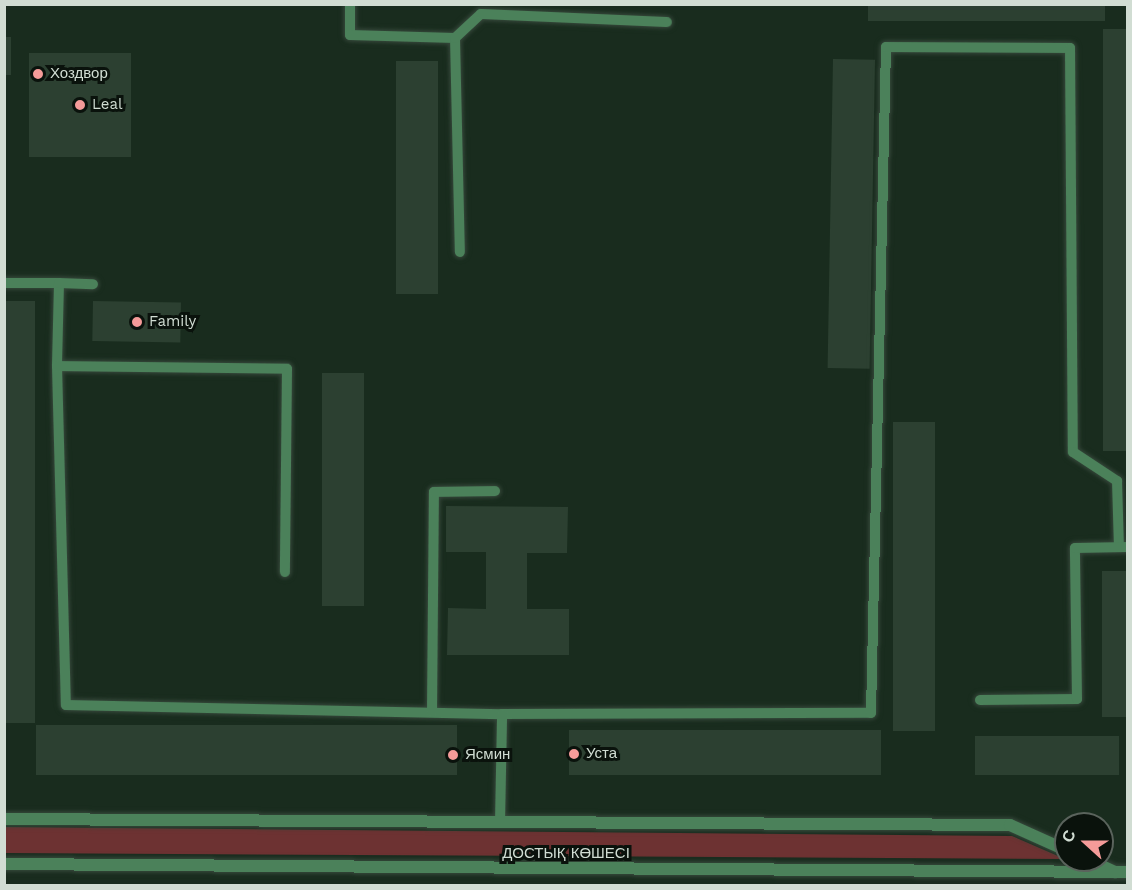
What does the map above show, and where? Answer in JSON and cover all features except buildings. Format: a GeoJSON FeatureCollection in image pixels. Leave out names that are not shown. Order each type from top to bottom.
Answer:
{"type":"FeatureCollection","features":[{"type":"Feature","properties":{"kind":"street"},"geometry":{"type":"LineString","coordinates":[[4,819],[1010,825],[1054,845]]}},
{"type":"Feature","properties":{"kind":"street","name":"ДОСТЫҚ КӨШЕСІ"},"geometry":{"type":"LineString","coordinates":[[4,864],[1121,872]]}},
{"type":"Feature","properties":{"kind":"lane"},"geometry":{"type":"LineString","coordinates":[[350,4],[350,35],[455,38],[482,14],[667,22]]}},
{"type":"Feature","properties":{"kind":"lane"},"geometry":{"type":"LineString","coordinates":[[455,38],[460,252]]}},
{"type":"Feature","properties":{"kind":"lane"},"geometry":{"type":"LineString","coordinates":[[59,283],[57,366],[66,705],[502,714],[871,713],[886,47],[1070,48],[1073,452],[1117,481],[1123,547],[1075,548],[1077,699],[980,700]]}},
{"type":"Feature","properties":{"kind":"lane"},"geometry":{"type":"LineString","coordinates":[[4,283],[93,284]]}},
{"type":"Feature","properties":{"kind":"lane"},"geometry":{"type":"LineString","coordinates":[[57,366],[287,369],[285,573]]}},
{"type":"Feature","properties":{"kind":"lane"},"geometry":{"type":"LineString","coordinates":[[432,712],[434,492],[495,491]]}},
{"type":"Feature","properties":{"kind":"lane"},"geometry":{"type":"LineString","coordinates":[[500,823],[502,714]]}},
{"type":"Feature","properties":{"kind":"shaded area"},"geometry":{"type":"Polygon","coordinates":[[[5,827],[1012,836],[1054,854],[1054,859],[5,853],[5,827]]]}},
{"type":"Feature","properties":{"kind":"shaded area"},"geometry":{"type":"Polygon","coordinates":[[[5,884],[296,885],[5,886],[5,884]]]}},
{"type":"Feature","properties":{"kind":"place","name":"Хоздвор"},"geometry":{"type":"Point","coordinates":[38,74]}},
{"type":"Feature","properties":{"kind":"place","name":"Leal"},"geometry":{"type":"Point","coordinates":[80,105]}},
{"type":"Feature","properties":{"kind":"place","name":"Family"},"geometry":{"type":"Point","coordinates":[137,322]}},
{"type":"Feature","properties":{"kind":"place","name":"Уста"},"geometry":{"type":"Point","coordinates":[574,754]}},
{"type":"Feature","properties":{"kind":"place","name":"Ясмин"},"geometry":{"type":"Point","coordinates":[453,755]}}]}
